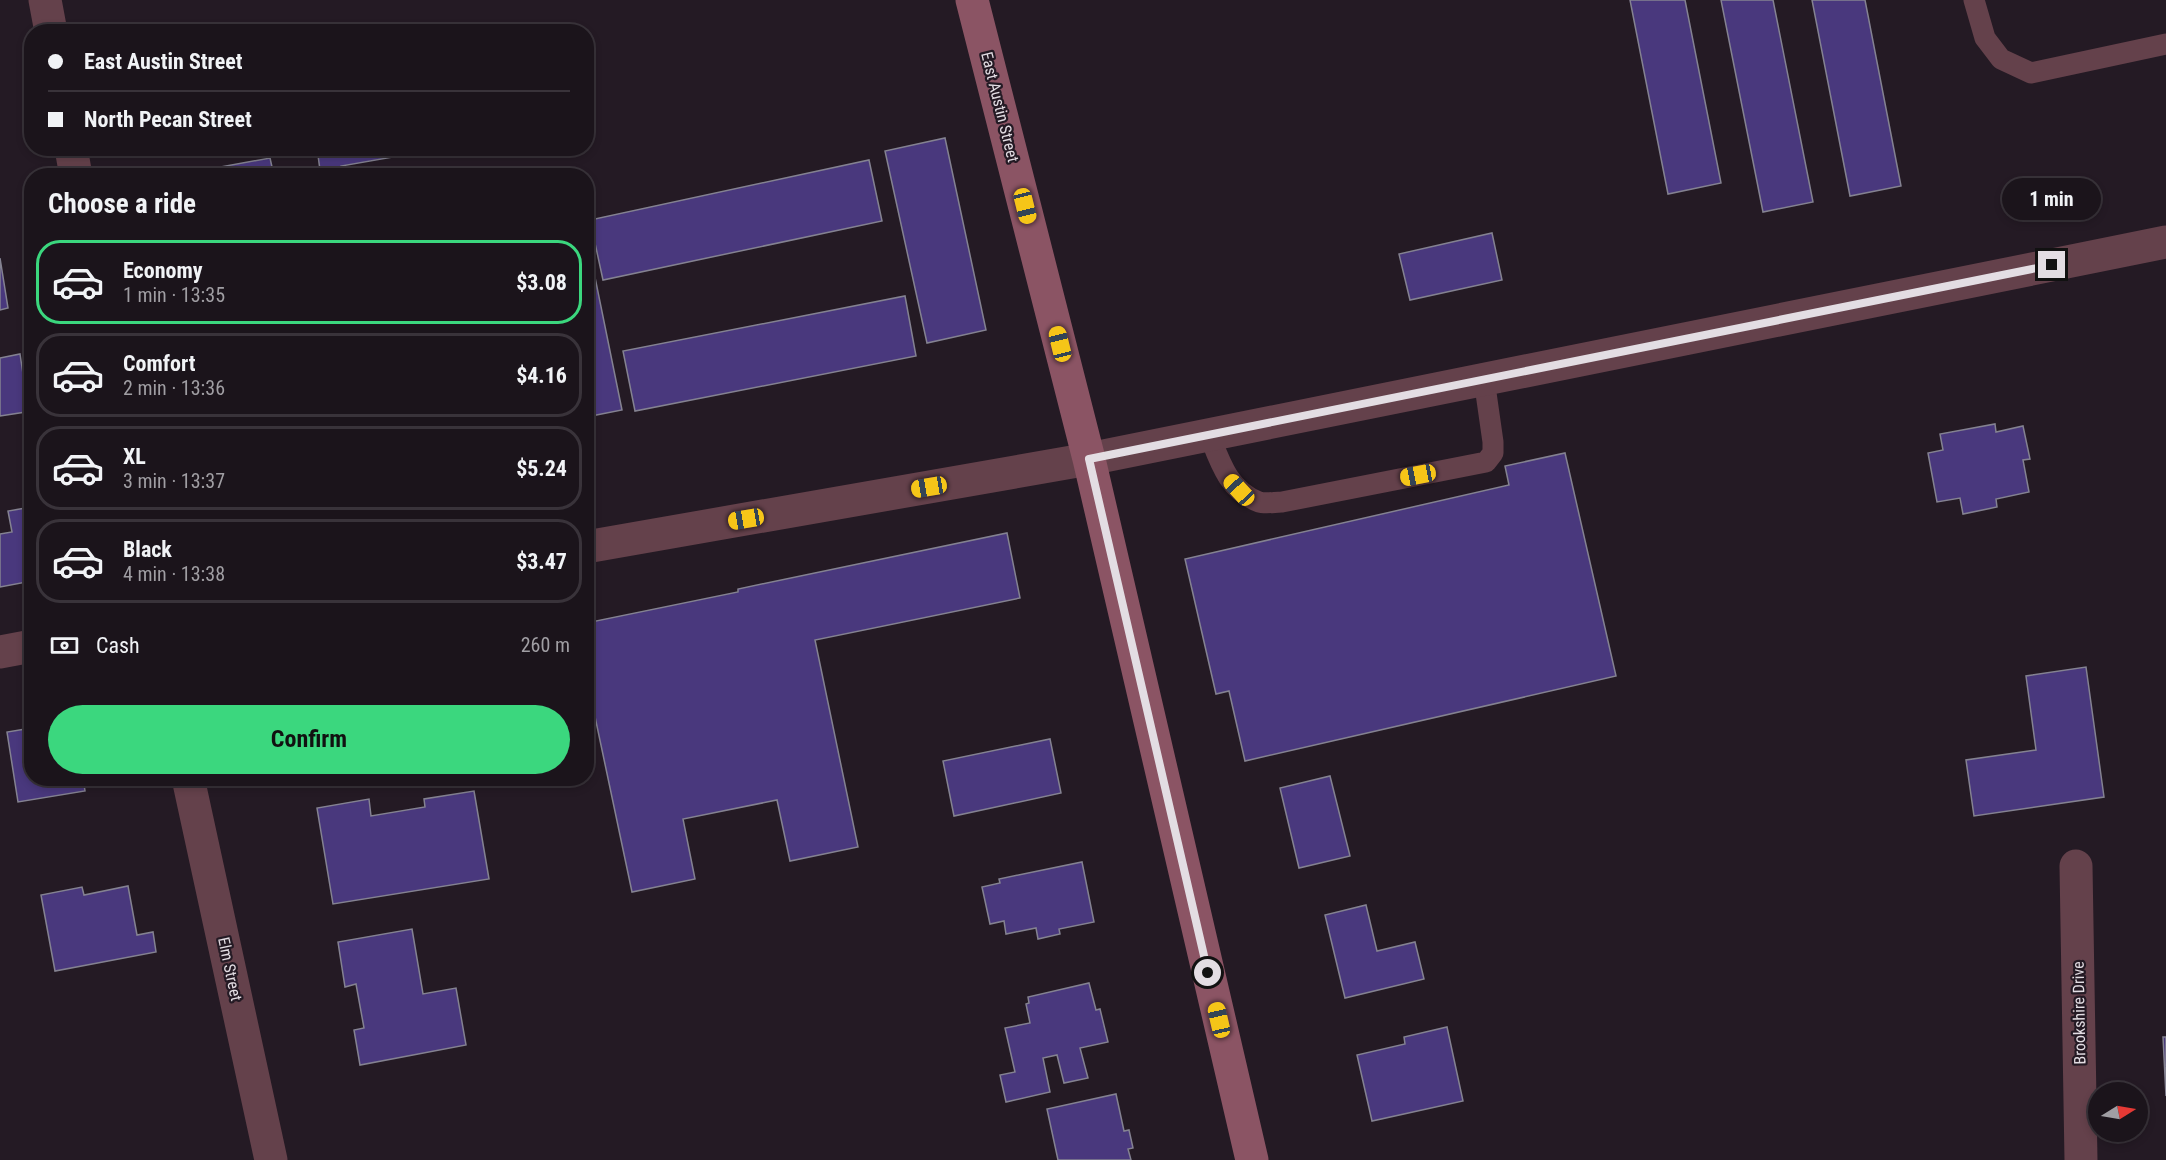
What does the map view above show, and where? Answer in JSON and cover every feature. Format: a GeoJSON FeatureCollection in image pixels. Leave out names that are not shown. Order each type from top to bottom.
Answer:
{"type":"FeatureCollection","features":[{"type":"Feature","properties":{"kind":"main road","name":"East Austin Street"},"geometry":{"type":"LineString","coordinates":[[972,0],[1089,459],[1252,1160]]}},
{"type":"Feature","properties":{"kind":"street"},"geometry":{"type":"LineString","coordinates":[[45,0],[50,24]]}},
{"type":"Feature","properties":{"kind":"street"},"geometry":{"type":"LineString","coordinates":[[594,546],[1089,459],[2166,242]]}},
{"type":"Feature","properties":{"kind":"street"},"geometry":{"type":"LineString","coordinates":[[0,652],[24,648]]}},
{"type":"Feature","properties":{"kind":"street","name":"Elm Street"},"geometry":{"type":"LineString","coordinates":[[190,786],[271,1160]]}},
{"type":"Feature","properties":{"kind":"street","name":"Brookshire Drive"},"geometry":{"type":"LineString","coordinates":[[2076,866],[2081,1160]]}},
{"type":"Feature","properties":{"kind":"lane"},"geometry":{"type":"LineString","coordinates":[[1974,0],[1985,38],[2001,59],[2031,73],[2166,44]]}},
{"type":"Feature","properties":{"kind":"lane"},"geometry":{"type":"LineString","coordinates":[[1209,434],[1225,474],[1239,490],[1260,502],[1282,502],[1441,471],[1486,462],[1493,453],[1484,379]]}},
{"type":"Feature","properties":{"kind":"building"},"geometry":{"type":"Polygon","coordinates":[[[1630,0],[1685,0],[1721,183],[1668,194],[1630,0]]]}},
{"type":"Feature","properties":{"kind":"building"},"geometry":{"type":"Polygon","coordinates":[[[1721,0],[1773,0],[1813,202],[1763,212],[1721,0]]]}},
{"type":"Feature","properties":{"kind":"building"},"geometry":{"type":"Polygon","coordinates":[[[1812,0],[1865,0],[1901,186],[1850,196],[1812,0]]]}},
{"type":"Feature","properties":{"kind":"building"},"geometry":{"type":"Polygon","coordinates":[[[945,138],[986,330],[927,343],[885,151],[945,138]]]}},
{"type":"Feature","properties":{"kind":"building"},"geometry":{"type":"Polygon","coordinates":[[[318,156],[399,156],[341,166],[341,168],[320,168],[318,156]]]}},
{"type":"Feature","properties":{"kind":"building"},"geometry":{"type":"Polygon","coordinates":[[[270,158],[272,168],[215,168],[270,158]]]}},
{"type":"Feature","properties":{"kind":"building"},"geometry":{"type":"Polygon","coordinates":[[[869,160],[882,221],[603,280],[594,238],[594,219],[869,160]]]}},
{"type":"Feature","properties":{"kind":"building"},"geometry":{"type":"Polygon","coordinates":[[[1492,233],[1502,280],[1410,300],[1399,254],[1492,233]]]}},
{"type":"Feature","properties":{"kind":"building"},"geometry":{"type":"Polygon","coordinates":[[[0,258],[8,308],[0,310],[0,258]]]}},
{"type":"Feature","properties":{"kind":"building"},"geometry":{"type":"Polygon","coordinates":[[[594,272],[622,410],[594,415],[594,272]]]}},
{"type":"Feature","properties":{"kind":"building"},"geometry":{"type":"Polygon","coordinates":[[[905,296],[916,356],[635,411],[623,351],[905,296]]]}},
{"type":"Feature","properties":{"kind":"building"},"geometry":{"type":"Polygon","coordinates":[[[20,354],[24,380],[24,412],[0,416],[0,358],[20,354]]]}},
{"type":"Feature","properties":{"kind":"building"},"geometry":{"type":"Polygon","coordinates":[[[1995,424],[1996,432],[2023,426],[2030,459],[2023,460],[2029,492],[1996,499],[1997,507],[1963,514],[1960,498],[1937,502],[1928,453],[1943,450],[1940,434],[1995,424]]]}},
{"type":"Feature","properties":{"kind":"building"},"geometry":{"type":"Polygon","coordinates":[[[1565,453],[1616,676],[1245,761],[1229,691],[1216,694],[1185,559],[1509,485],[1505,466],[1565,453]]]}},
{"type":"Feature","properties":{"kind":"building"},"geometry":{"type":"Polygon","coordinates":[[[24,508],[24,582],[0,587],[0,534],[12,532],[8,511],[24,508]]]}},
{"type":"Feature","properties":{"kind":"building"},"geometry":{"type":"Polygon","coordinates":[[[1007,533],[1020,598],[815,640],[858,847],[790,861],[777,800],[683,819],[695,879],[632,892],[594,712],[594,621],[738,592],[738,589],[1007,533]]]}},
{"type":"Feature","properties":{"kind":"building"},"geometry":{"type":"Polygon","coordinates":[[[2086,667],[2104,797],[1974,816],[1966,760],[2036,750],[2026,676],[2086,667]]]}},
{"type":"Feature","properties":{"kind":"building"},"geometry":{"type":"Polygon","coordinates":[[[24,729],[24,786],[84,786],[85,791],[18,802],[7,732],[24,729]]]}},
{"type":"Feature","properties":{"kind":"building"},"geometry":{"type":"Polygon","coordinates":[[[1050,739],[1061,793],[954,816],[943,761],[1050,739]]]}},
{"type":"Feature","properties":{"kind":"building"},"geometry":{"type":"Polygon","coordinates":[[[1330,776],[1350,856],[1299,868],[1280,788],[1330,776]]]}},
{"type":"Feature","properties":{"kind":"building"},"geometry":{"type":"Polygon","coordinates":[[[474,791],[489,879],[333,904],[317,808],[369,799],[371,816],[425,807],[424,799],[474,791]]]}},
{"type":"Feature","properties":{"kind":"building"},"geometry":{"type":"Polygon","coordinates":[[[1082,862],[1094,922],[1059,929],[1060,934],[1038,939],[1036,928],[1006,934],[1004,921],[990,924],[982,887],[1000,883],[999,879],[1082,862]]]}},
{"type":"Feature","properties":{"kind":"building"},"geometry":{"type":"Polygon","coordinates":[[[128,886],[137,935],[153,932],[156,952],[55,971],[41,895],[82,887],[84,895],[128,886]]]}},
{"type":"Feature","properties":{"kind":"building"},"geometry":{"type":"Polygon","coordinates":[[[1366,905],[1377,951],[1415,942],[1424,979],[1345,998],[1325,915],[1366,905]]]}},
{"type":"Feature","properties":{"kind":"building"},"geometry":{"type":"Polygon","coordinates":[[[412,929],[423,994],[456,988],[466,1045],[360,1065],[354,1030],[364,1028],[356,984],[345,987],[338,942],[412,929]]]}},
{"type":"Feature","properties":{"kind":"building"},"geometry":{"type":"Polygon","coordinates":[[[1089,983],[1096,1010],[1100,1009],[1108,1042],[1080,1048],[1088,1078],[1064,1083],[1057,1055],[1043,1058],[1050,1092],[1006,1102],[1000,1075],[1015,1072],[1005,1028],[1030,1023],[1026,1004],[1029,1003],[1028,997],[1089,983]]]}},
{"type":"Feature","properties":{"kind":"building"},"geometry":{"type":"Polygon","coordinates":[[[1447,1027],[1463,1101],[1372,1121],[1357,1055],[1405,1044],[1404,1037],[1447,1027]]]}},
{"type":"Feature","properties":{"kind":"building"},"geometry":{"type":"Polygon","coordinates":[[[2163,1037],[2166,1037],[2166,1096],[2163,1037]]]}},
{"type":"Feature","properties":{"kind":"building"},"geometry":{"type":"Polygon","coordinates":[[[1116,1094],[1124,1131],[1129,1130],[1133,1148],[1128,1149],[1131,1160],[1058,1160],[1047,1109],[1116,1094]]]}},
{"type":"Feature","properties":{"kind":"route"},"geometry":{"type":"LineString","coordinates":[[1208,973],[1089,459],[2052,265]]}}]}
